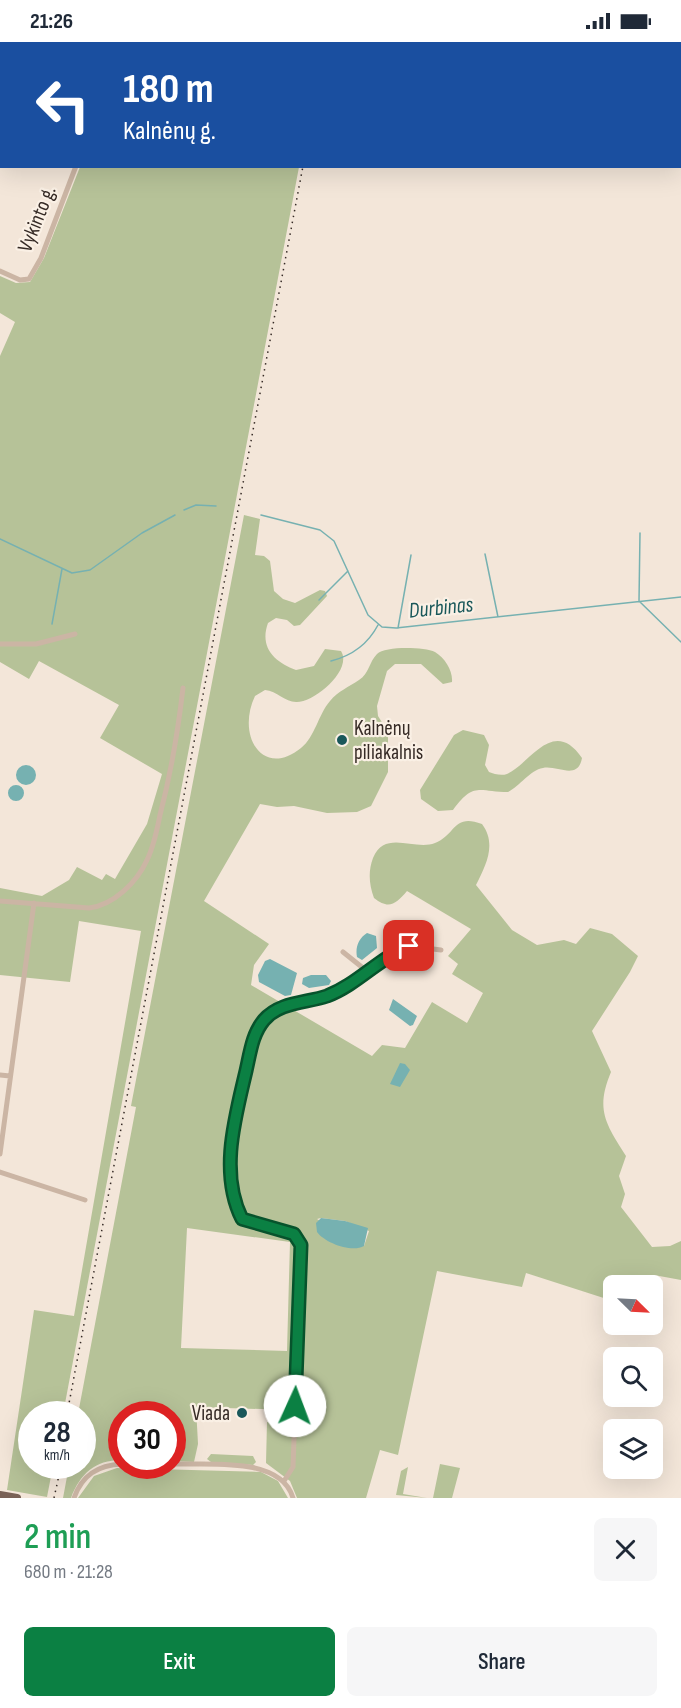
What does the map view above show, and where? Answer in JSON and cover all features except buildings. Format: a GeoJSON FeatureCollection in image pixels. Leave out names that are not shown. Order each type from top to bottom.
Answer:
{"type":"FeatureCollection","features":[{"type":"Feature","properties":{"kind":"main road"},"geometry":{"type":"LineString","coordinates":[[0,1495],[17,1498]]}},
{"type":"Feature","properties":{"kind":"street","name":"Vykinto g."},"geometry":{"type":"LineString","coordinates":[[0,271],[25,280],[41,258],[75,168]]}},
{"type":"Feature","properties":{"kind":"street"},"geometry":{"type":"LineString","coordinates":[[0,644],[36,644],[75,634]]}},
{"type":"Feature","properties":{"kind":"street"},"geometry":{"type":"LineString","coordinates":[[0,901],[102,907],[117,897],[141,870],[151,850],[162,809],[177,739],[183,688]]}},
{"type":"Feature","properties":{"kind":"street"},"geometry":{"type":"LineString","coordinates":[[0,1154],[34,903]]}},
{"type":"Feature","properties":{"kind":"street"},"geometry":{"type":"LineString","coordinates":[[284,1481],[293,1467],[301,1245],[294,1234],[242,1219],[233,1188],[231,1137],[250,1051],[264,1019],[277,1008],[328,995],[368,972],[394,952],[409,946],[441,950]]}},
{"type":"Feature","properties":{"kind":"street"},"geometry":{"type":"LineString","coordinates":[[343,952],[368,972]]}},
{"type":"Feature","properties":{"kind":"street"},"geometry":{"type":"LineString","coordinates":[[0,1075],[10,1076]]}},
{"type":"Feature","properties":{"kind":"street"},"geometry":{"type":"LineString","coordinates":[[0,1172],[85,1200]]}},
{"type":"Feature","properties":{"kind":"street"},"geometry":{"type":"LineString","coordinates":[[186,1465],[260,1468],[284,1481],[293,1498]]}},
{"type":"Feature","properties":{"kind":"street"},"geometry":{"type":"LineString","coordinates":[[74,1498],[81,1483],[94,1470],[108,1467]]}},
{"type":"Feature","properties":{"kind":"green space"},"geometry":{"type":"Polygon","coordinates":[[[80,168],[299,168],[65,1401],[20,1401],[34,1310],[74,1316],[141,931],[79,921],[70,982],[0,975],[0,888],[42,896],[69,880],[77,867],[102,880],[106,874],[115,879],[147,824],[162,774],[100,738],[119,705],[39,661],[29,679],[0,662],[0,356],[15,322],[0,313],[0,276],[16,283],[30,282],[44,258],[80,168]]]}},
{"type":"Feature","properties":{"kind":"green space"},"geometry":{"type":"Polygon","coordinates":[[[244,515],[260,519],[255,555],[264,556],[270,561],[274,591],[283,599],[295,603],[320,590],[325,591],[327,596],[300,625],[294,626],[287,620],[276,618],[268,623],[266,640],[271,653],[282,663],[296,670],[314,666],[325,649],[341,651],[343,659],[342,667],[330,684],[304,701],[292,702],[265,690],[255,696],[250,711],[251,738],[257,749],[265,756],[275,759],[287,756],[301,748],[310,738],[330,701],[362,677],[374,657],[381,651],[405,648],[435,652],[448,665],[452,678],[452,682],[443,684],[421,664],[395,664],[387,671],[377,706],[378,716],[388,732],[388,772],[371,806],[357,812],[327,813],[294,806],[277,807],[260,804],[204,901],[269,944],[254,965],[251,985],[372,1056],[382,1045],[405,1048],[432,1002],[467,1023],[483,993],[452,974],[458,964],[448,956],[471,929],[407,891],[392,904],[379,902],[372,893],[370,873],[373,858],[378,849],[385,845],[401,843],[427,845],[442,839],[465,821],[482,824],[489,839],[489,847],[486,862],[476,885],[512,930],[537,945],[564,940],[576,944],[590,928],[612,934],[638,956],[592,1031],[611,1072],[604,1097],[605,1116],[626,1156],[619,1176],[625,1194],[621,1207],[652,1247],[670,1246],[681,1241],[681,1280],[663,1275],[603,1275],[603,1298],[526,1273],[522,1287],[437,1271],[398,1455],[380,1450],[366,1498],[297,1498],[290,1481],[266,1463],[267,1422],[281,1423],[298,1415],[299,1391],[293,1391],[292,1410],[196,1407],[198,1444],[194,1462],[186,1462],[186,1401],[108,1401],[108,1462],[96,1466],[96,1401],[80,1401],[136,1107],[131,1106],[244,515]],[[317,1219],[364,1246],[369,1231],[345,1221],[317,1219]],[[187,1228],[181,1348],[287,1351],[290,1242],[187,1228]]]}},
{"type":"Feature","properties":{"kind":"green space"},"geometry":{"type":"Polygon","coordinates":[[[463,730],[484,735],[489,745],[485,765],[489,772],[495,774],[507,774],[516,769],[542,746],[552,742],[561,741],[571,746],[582,758],[576,769],[538,769],[508,792],[478,790],[466,795],[453,810],[438,811],[421,799],[420,790],[454,735],[463,730]]]}},
{"type":"Feature","properties":{"kind":"green space"},"geometry":{"type":"Polygon","coordinates":[[[18,1417],[18,1479],[50,1479],[47,1497],[7,1490],[18,1417]]]}},
{"type":"Feature","properties":{"kind":"green space"},"geometry":{"type":"Polygon","coordinates":[[[211,1454],[253,1456],[256,1462],[253,1465],[211,1462],[207,1459],[211,1454]]]}},
{"type":"Feature","properties":{"kind":"green space"},"geometry":{"type":"Polygon","coordinates":[[[440,1464],[460,1468],[452,1498],[433,1498],[440,1464]]]}},
{"type":"Feature","properties":{"kind":"green space"},"geometry":{"type":"Polygon","coordinates":[[[408,1467],[403,1494],[427,1498],[396,1495],[401,1471],[408,1467]]]}},
{"type":"Feature","properties":{"kind":"green space"},"geometry":{"type":"Polygon","coordinates":[[[186,1470],[261,1472],[278,1481],[288,1498],[78,1498],[92,1479],[96,1479],[96,1475],[108,1471],[108,1479],[186,1479],[186,1470]]]}},
{"type":"Feature","properties":{"kind":"green space"},"geometry":{"type":"Polygon","coordinates":[[[67,1479],[81,1479],[71,1498],[63,1498],[67,1479]]]}},
{"type":"Feature","properties":{"kind":"water"},"geometry":{"type":"Polygon","coordinates":[[[26,765],[33,768],[36,775],[33,782],[26,785],[19,782],[16,775],[19,768],[26,765]]]}},
{"type":"Feature","properties":{"kind":"water"},"geometry":{"type":"Polygon","coordinates":[[[13,785],[19,785],[24,793],[22,799],[13,801],[8,796],[8,790],[13,785]]]}},
{"type":"Feature","properties":{"kind":"water"},"geometry":{"type":"Polygon","coordinates":[[[367,933],[376,936],[377,948],[362,960],[357,957],[357,946],[367,933]]]}},
{"type":"Feature","properties":{"kind":"water"},"geometry":{"type":"Polygon","coordinates":[[[270,959],[297,973],[291,995],[285,996],[259,982],[258,975],[265,961],[270,959]]]}},
{"type":"Feature","properties":{"kind":"water"},"geometry":{"type":"Polygon","coordinates":[[[311,975],[326,975],[331,981],[329,985],[309,988],[302,984],[303,978],[311,975]]]}},
{"type":"Feature","properties":{"kind":"water"},"geometry":{"type":"Polygon","coordinates":[[[393,999],[417,1016],[413,1025],[410,1026],[389,1010],[393,999]]]}},
{"type":"Feature","properties":{"kind":"water"},"geometry":{"type":"Polygon","coordinates":[[[400,1063],[405,1064],[410,1070],[400,1087],[390,1084],[400,1063]]]}},
{"type":"Feature","properties":{"kind":"water"},"geometry":{"type":"Polygon","coordinates":[[[321,1218],[345,1221],[368,1228],[364,1246],[346,1248],[326,1240],[317,1232],[316,1223],[321,1218]]]}},
{"type":"Feature","properties":{"kind":"waterway","name":"Durbinas"},"geometry":{"type":"LineString","coordinates":[[184,510],[196,505],[216,506]]}},
{"type":"Feature","properties":{"kind":"waterway","name":"Durbinas"},"geometry":{"type":"LineString","coordinates":[[0,539],[72,573],[90,570],[142,533],[175,515]]}},
{"type":"Feature","properties":{"kind":"waterway","name":"Durbinas"},"geometry":{"type":"LineString","coordinates":[[261,515],[320,530],[334,541],[368,615],[382,627],[396,628],[681,597]]}},
{"type":"Feature","properties":{"kind":"waterway"},"geometry":{"type":"LineString","coordinates":[[640,533],[639,601],[681,642]]}},
{"type":"Feature","properties":{"kind":"waterway"},"geometry":{"type":"LineString","coordinates":[[485,554],[498,617]]}},
{"type":"Feature","properties":{"kind":"waterway"},"geometry":{"type":"LineString","coordinates":[[398,628],[411,555]]}},
{"type":"Feature","properties":{"kind":"waterway"},"geometry":{"type":"LineString","coordinates":[[52,624],[62,569]]}},
{"type":"Feature","properties":{"kind":"waterway"},"geometry":{"type":"LineString","coordinates":[[319,600],[348,571]]}},
{"type":"Feature","properties":{"kind":"waterway"},"geometry":{"type":"LineString","coordinates":[[331,661],[358,648],[378,625]]}},
{"type":"Feature","properties":{"kind":"railway"},"geometry":{"type":"LineString","coordinates":[[69,1401],[303,168]]}},
{"type":"Feature","properties":{"kind":"railway"},"geometry":{"type":"LineString","coordinates":[[54,1498],[58,1479]]}},
{"type":"Feature","properties":{"kind":"place","name":"Kalnėnų piliakalnis"},"geometry":{"type":"Point","coordinates":[342,740]}},
{"type":"Feature","properties":{"kind":"place","name":"Viada"},"geometry":{"type":"Point","coordinates":[242,1413]}},
{"type":"Feature","properties":{"kind":"route"},"geometry":{"type":"LineString","coordinates":[[295,1406],[301,1245],[299,1238],[294,1234],[248,1223],[242,1219],[237,1209],[233,1188],[231,1137],[250,1051],[264,1019],[277,1008],[328,995],[368,972],[394,952],[409,946]]}}]}
